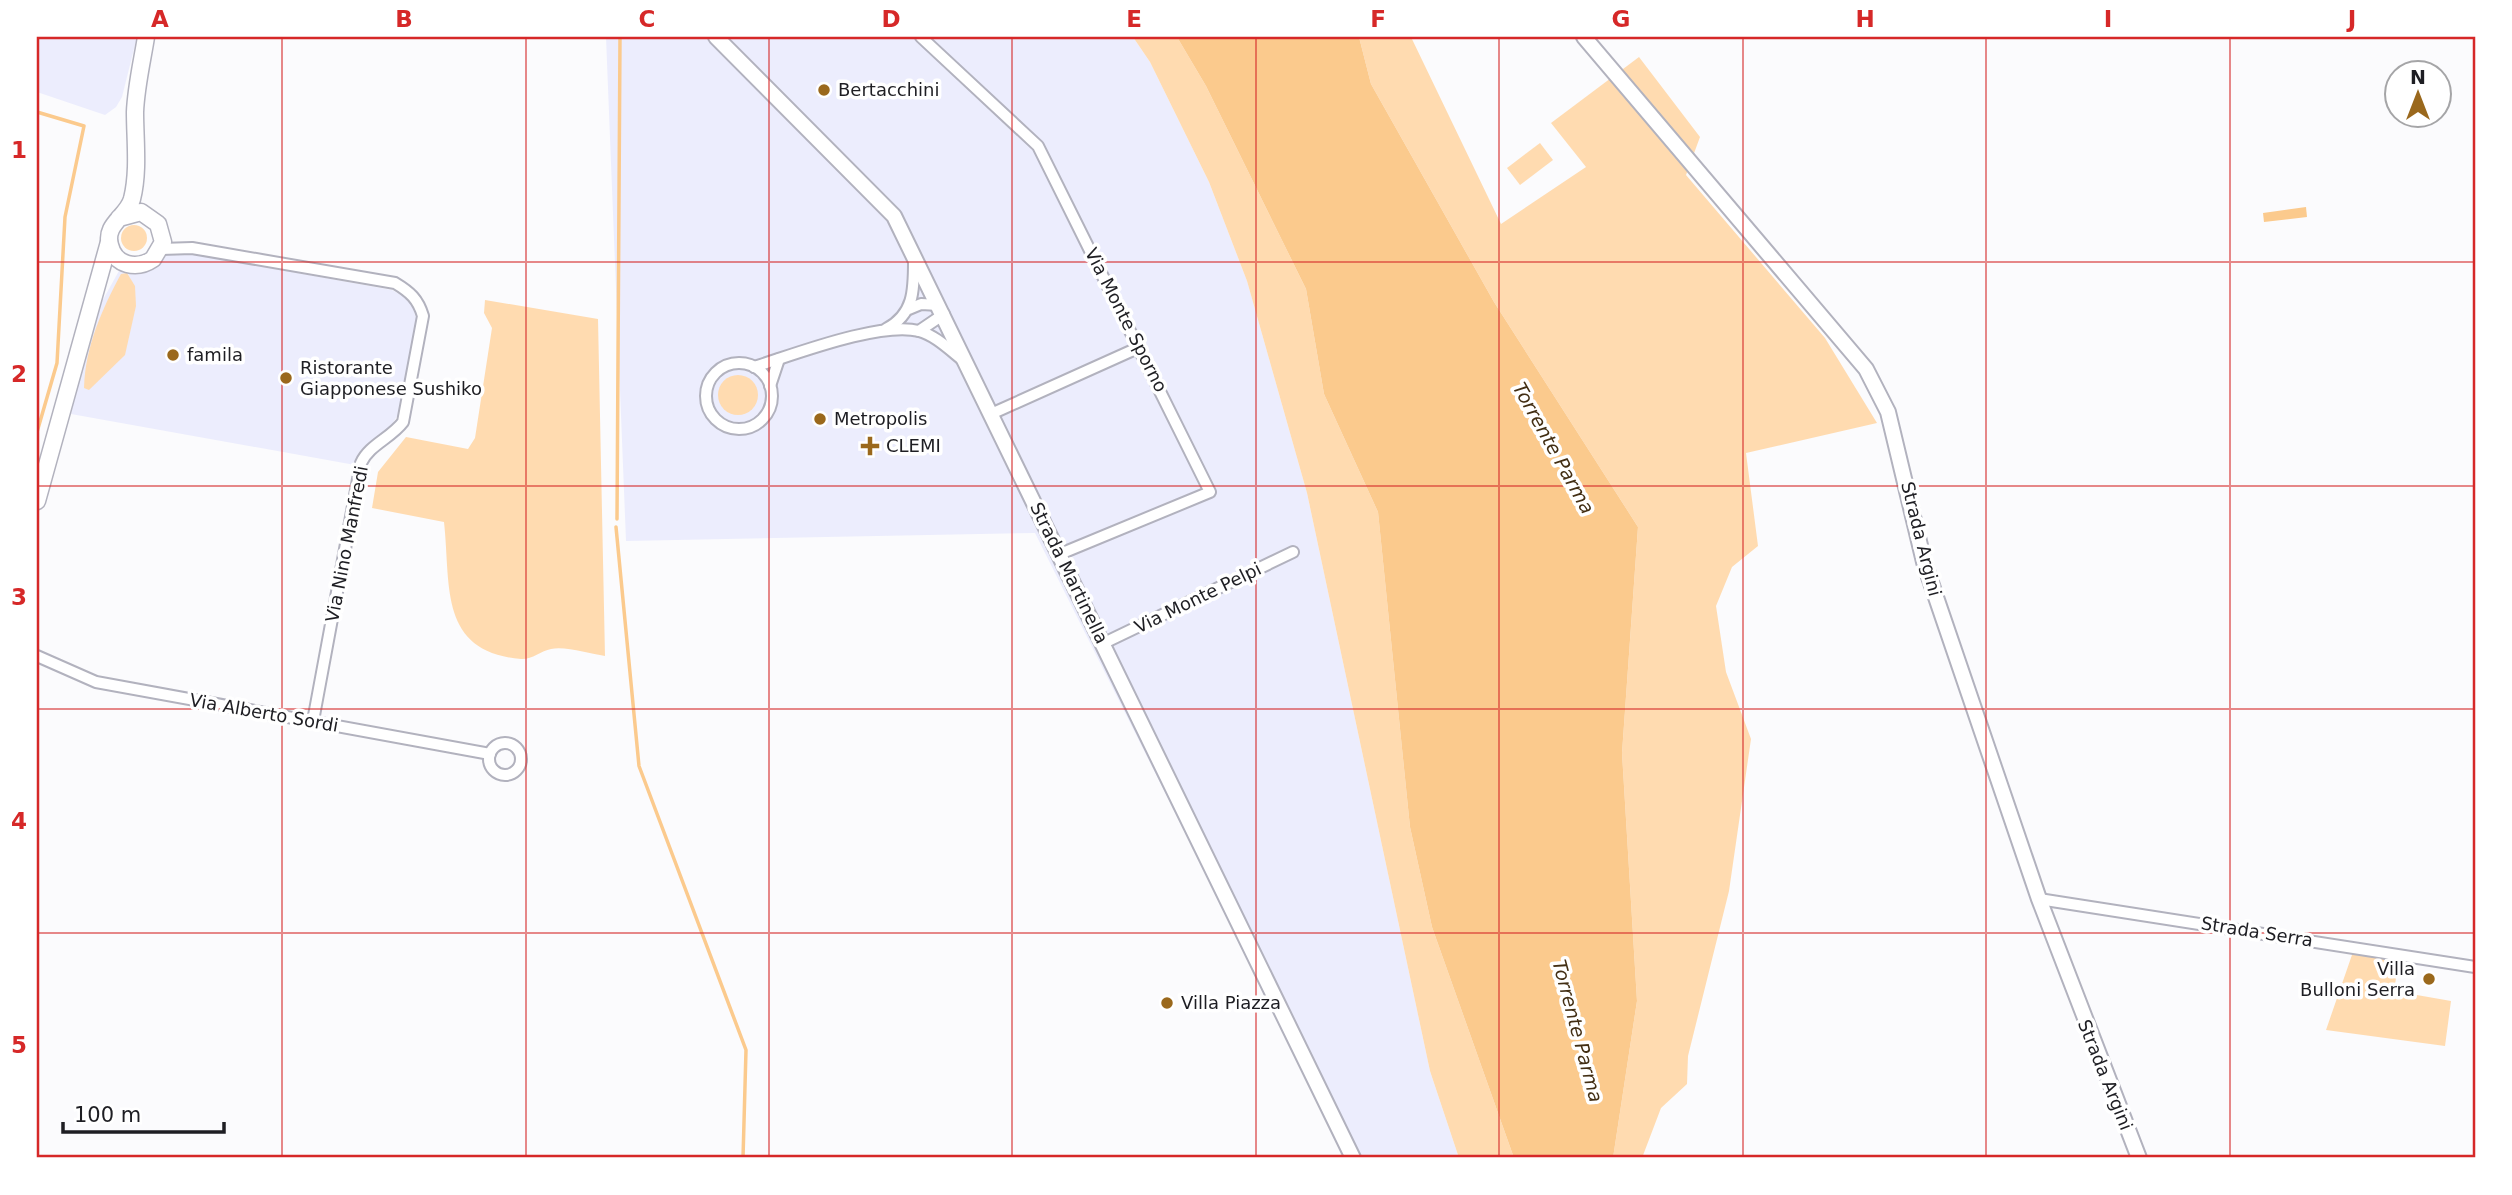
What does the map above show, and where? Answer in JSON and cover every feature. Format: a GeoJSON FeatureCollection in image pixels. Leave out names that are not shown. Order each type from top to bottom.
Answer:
{"type":"FeatureCollection","features":[{"type":"Feature","properties":{"kind":"main road"},"geometry":{"type":"LineString","coordinates":[[37,501],[109,242],[109,233],[132,201],[136,98],[146,37]]}},
{"type":"Feature","properties":{"kind":"main road"},"geometry":{"type":"LineString","coordinates":[[109,242],[118,259],[129,265],[141,265],[153,259],[161,249],[158,224],[142,189],[136,152]]}},
{"type":"Feature","properties":{"kind":"main road"},"geometry":{"type":"LineString","coordinates":[[118,218],[141,212],[158,224]]}},
{"type":"Feature","properties":{"kind":"main road"},"geometry":{"type":"LineString","coordinates":[[89,310],[108,270],[118,259]]}},
{"type":"Feature","properties":{"kind":"street","name":"Strada Martinella"},"geometry":{"type":"LineString","coordinates":[[717,37],[894,216],[1353,1158]]}},
{"type":"Feature","properties":{"kind":"street","name":"Via Monte Sporno"},"geometry":{"type":"LineString","coordinates":[[921,37],[1038,146],[1210,492],[1060,554]]}},
{"type":"Feature","properties":{"kind":"street","name":"Strada Argini"},"geometry":{"type":"LineString","coordinates":[[1584,37],[1866,369],[1888,412],[1924,562],[2039,899],[2139,1158]]}},
{"type":"Feature","properties":{"kind":"street"},"geometry":{"type":"LineString","coordinates":[[158,224],[192,248]]}},
{"type":"Feature","properties":{"kind":"street"},"geometry":{"type":"LineString","coordinates":[[161,249],[192,248]]}},
{"type":"Feature","properties":{"kind":"street","name":"Via Nino Manfredi"},"geometry":{"type":"LineString","coordinates":[[192,248],[395,283],[409,291],[419,303],[423,316],[403,422],[396,431],[366,453],[361,463],[313,721]]}},
{"type":"Feature","properties":{"kind":"street"},"geometry":{"type":"LineString","coordinates":[[779,359],[770,386],[769,408],[756,424],[731,428],[713,417],[707,404],[706,393],[714,375],[732,364],[754,367],[779,359],[880,332],[899,322],[909,309],[915,282],[914,254]]}},
{"type":"Feature","properties":{"kind":"street"},"geometry":{"type":"LineString","coordinates":[[909,309],[922,304],[942,310]]}},
{"type":"Feature","properties":{"kind":"street"},"geometry":{"type":"LineString","coordinates":[[919,331],[942,310]]}},
{"type":"Feature","properties":{"kind":"street"},"geometry":{"type":"LineString","coordinates":[[880,332],[919,331],[965,362]]}},
{"type":"Feature","properties":{"kind":"street"},"geometry":{"type":"LineString","coordinates":[[991,414],[1140,347]]}},
{"type":"Feature","properties":{"kind":"street"},"geometry":{"type":"LineString","coordinates":[[754,367],[765,376],[770,386]]}},
{"type":"Feature","properties":{"kind":"street","name":"Via Monte Pelpi"},"geometry":{"type":"LineString","coordinates":[[1104,643],[1293,552]]}},
{"type":"Feature","properties":{"kind":"street","name":"Via Alberto Sordi"},"geometry":{"type":"LineString","coordinates":[[38,659],[96,682],[490,754]]}},
{"type":"Feature","properties":{"kind":"street","name":"Strada Serra"},"geometry":{"type":"LineString","coordinates":[[2039,899],[2475,967]]}},
{"type":"Feature","properties":{"kind":"shaded area"},"geometry":{"type":"Polygon","coordinates":[[[37,37],[137,37],[122,97],[116,107],[105,115],[37,92],[37,37]]]}},
{"type":"Feature","properties":{"kind":"shaded area"},"geometry":{"type":"Polygon","coordinates":[[[606,37],[1133,37],[1150,62],[1209,182],[1247,281],[1307,493],[1430,1071],[1459,1158],[1348,1158],[1035,533],[626,541],[606,37]]]}},
{"type":"Feature","properties":{"kind":"shaded area"},"geometry":{"type":"Polygon","coordinates":[[[1133,37],[1177,37],[1206,86],[1306,289],[1324,394],[1378,512],[1410,827],[1432,927],[1514,1158],[1459,1158],[1430,1071],[1307,493],[1247,281],[1209,182],[1150,62],[1133,37]]]}},
{"type":"Feature","properties":{"kind":"shaded area"},"geometry":{"type":"Polygon","coordinates":[[[1359,37],[1411,37],[1501,224],[1586,167],[1551,123],[1639,57],[1700,137],[1686,175],[1825,338],[1877,423],[1746,453],[1758,546],[1732,567],[1716,606],[1726,672],[1751,739],[1729,891],[1688,1056],[1687,1084],[1661,1108],[1642,1158],[1613,1158],[1637,1001],[1622,753],[1638,527],[1494,302],[1371,84],[1359,37]]]}},
{"type":"Feature","properties":{"kind":"shaded area"},"geometry":{"type":"Polygon","coordinates":[[[1540,143],[1553,160],[1520,185],[1507,168],[1540,143]]]}},
{"type":"Feature","properties":{"kind":"shaded area"},"geometry":{"type":"Polygon","coordinates":[[[134,225],[143,229],[147,238],[143,247],[134,251],[125,247],[121,238],[125,229],[134,225]]]}},
{"type":"Feature","properties":{"kind":"shaded area"},"geometry":{"type":"Polygon","coordinates":[[[177,251],[392,290],[410,300],[417,320],[401,410],[389,429],[364,448],[355,465],[71,414],[95,314],[120,269],[177,251]]]}},
{"type":"Feature","properties":{"kind":"shaded area"},"geometry":{"type":"Polygon","coordinates":[[[127,273],[135,286],[136,306],[125,355],[89,390],[84,388],[85,373],[96,329],[121,274],[127,273]]]}},
{"type":"Feature","properties":{"kind":"shaded area"},"geometry":{"type":"Polygon","coordinates":[[[485,300],[598,319],[605,656],[557,648],[521,659],[494,654],[475,643],[462,629],[454,611],[444,522],[372,508],[378,472],[406,437],[468,449],[475,438],[492,328],[484,313],[485,300]]]}},
{"type":"Feature","properties":{"kind":"shaded area"},"geometry":{"type":"Polygon","coordinates":[[[738,375],[746,376],[752,381],[757,387],[757,403],[752,409],[746,414],[738,415],[730,414],[724,409],[719,403],[718,395],[719,387],[724,381],[730,376],[738,375]]]}},
{"type":"Feature","properties":{"kind":"shaded area"},"geometry":{"type":"Polygon","coordinates":[[[2353,952],[2399,959],[2394,991],[2451,1001],[2445,1046],[2326,1030],[2353,952]]]}},
{"type":"Feature","properties":{"kind":"water","name":"Torrente Parma"},"geometry":{"type":"Polygon","coordinates":[[[1177,37],[1359,37],[1371,84],[1494,302],[1638,527],[1622,753],[1637,1001],[1613,1158],[1514,1158],[1432,927],[1410,827],[1378,512],[1324,394],[1306,289],[1206,86],[1177,37]]]}},
{"type":"Feature","properties":{"kind":"water"},"geometry":{"type":"Polygon","coordinates":[[[2306,207],[2307,217],[2264,222],[2263,213],[2306,207]]]}},
{"type":"Feature","properties":{"kind":"waterway"},"geometry":{"type":"LineString","coordinates":[[617,519],[620,37]]}},
{"type":"Feature","properties":{"kind":"waterway"},"geometry":{"type":"LineString","coordinates":[[37,112],[84,126],[65,217],[57,363],[37,432]]}},
{"type":"Feature","properties":{"kind":"waterway"},"geometry":{"type":"LineString","coordinates":[[616,527],[639,766],[746,1050],[743,1158]]}},
{"type":"Feature","properties":{"kind":"place","name":"Bertacchini"},"geometry":{"type":"Point","coordinates":[824,90]}},
{"type":"Feature","properties":{"kind":"place","name":"famila"},"geometry":{"type":"Point","coordinates":[173,355]}},
{"type":"Feature","properties":{"kind":"place","name":"Ristorante Giapponese Sushiko"},"geometry":{"type":"Point","coordinates":[286,378]}},
{"type":"Feature","properties":{"kind":"place","name":"Metropolis"},"geometry":{"type":"Point","coordinates":[820,419]}},
{"type":"Feature","properties":{"kind":"place","name":"CLEMI"},"geometry":{"type":"Point","coordinates":[870,446]}},
{"type":"Feature","properties":{"kind":"place","name":"Villa Bulloni Serra"},"geometry":{"type":"Point","coordinates":[2429,979]}},
{"type":"Feature","properties":{"kind":"place","name":"Villa Piazza"},"geometry":{"type":"Point","coordinates":[1167,1003]}}]}
